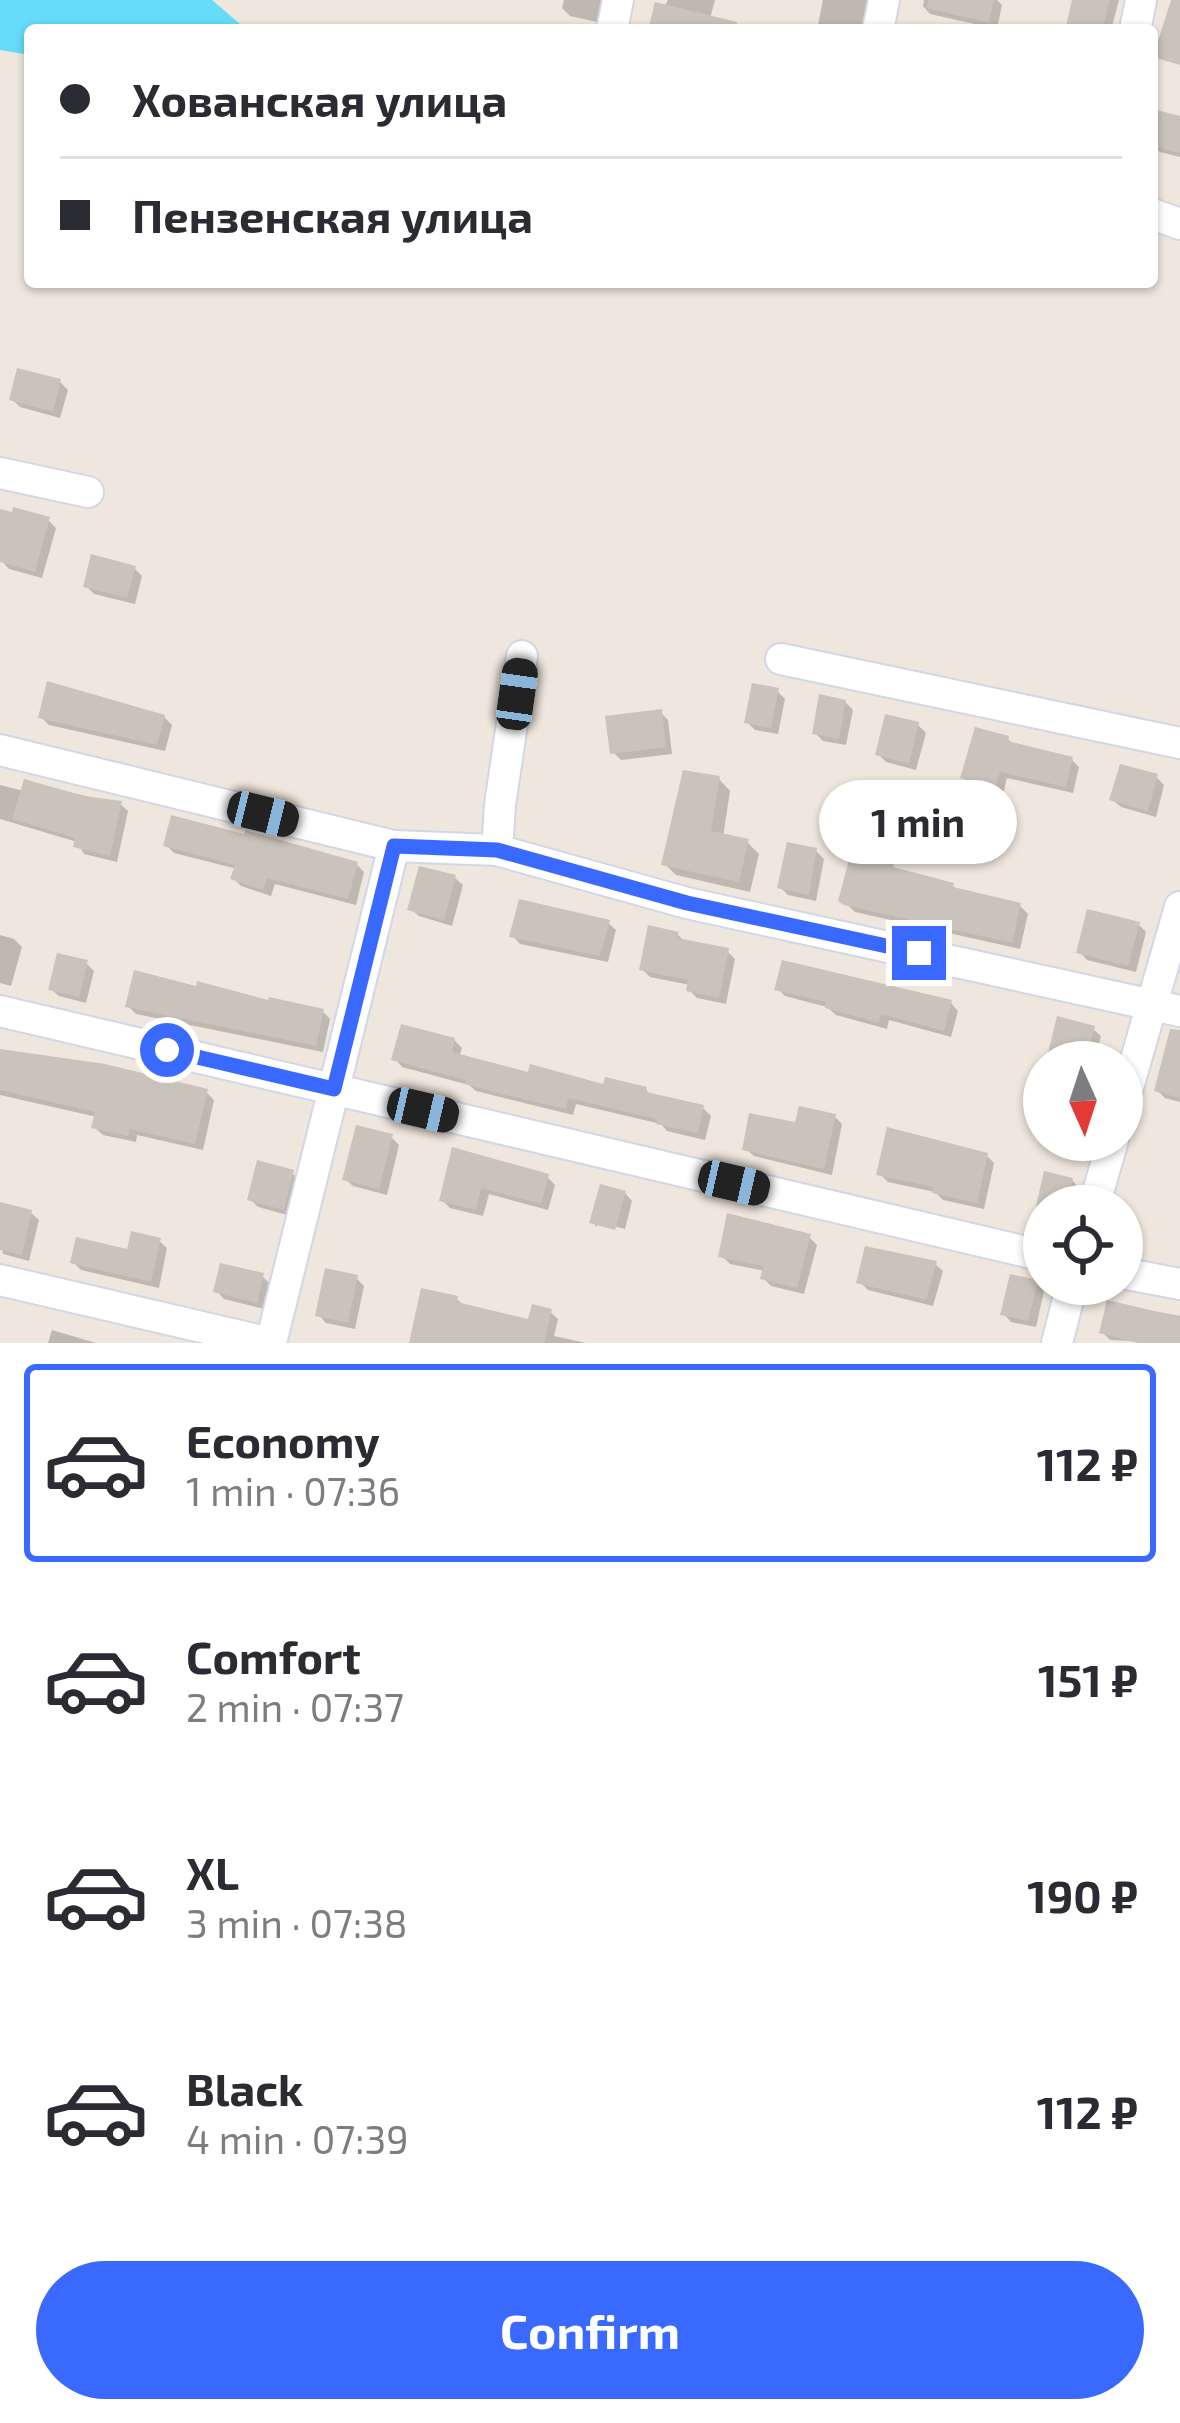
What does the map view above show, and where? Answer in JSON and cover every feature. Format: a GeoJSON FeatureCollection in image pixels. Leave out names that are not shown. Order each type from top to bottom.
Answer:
{"type":"FeatureCollection","features":[{"type":"Feature","properties":{"kind":"street"},"geometry":{"type":"LineString","coordinates":[[0,473],[88,492]]}},
{"type":"Feature","properties":{"kind":"street"},"geometry":{"type":"LineString","coordinates":[[497,850],[522,656]]}},
{"type":"Feature","properties":{"kind":"street"},"geometry":{"type":"LineString","coordinates":[[781,659],[1180,743]]}},
{"type":"Feature","properties":{"kind":"street"},"geometry":{"type":"LineString","coordinates":[[0,750],[394,846],[497,850],[687,903],[1166,1007]]}},
{"type":"Feature","properties":{"kind":"street"},"geometry":{"type":"LineString","coordinates":[[0,1280],[271,1343],[394,846]]}},
{"type":"Feature","properties":{"kind":"street"},"geometry":{"type":"LineString","coordinates":[[1143,1060],[1166,1007],[1180,907]]}},
{"type":"Feature","properties":{"kind":"street"},"geometry":{"type":"LineString","coordinates":[[0,1010],[1023,1251]]}},
{"type":"Feature","properties":{"kind":"street"},"geometry":{"type":"LineString","coordinates":[[1143,1277],[1180,1285]]}},
{"type":"Feature","properties":{"kind":"street"},"geometry":{"type":"LineString","coordinates":[[1057,1343],[1067,1305]]}},
{"type":"Feature","properties":{"kind":"water"},"geometry":{"type":"Polygon","coordinates":[[[0,0],[212,0],[240,24],[24,24],[24,54],[0,50],[0,0]]]}},
{"type":"Feature","properties":{"kind":"building"},"geometry":{"type":"Polygon","coordinates":[[[928,0],[994,0],[989,23],[927,8],[928,0]]]}},
{"type":"Feature","properties":{"kind":"building"},"geometry":{"type":"Polygon","coordinates":[[[1072,0],[1110,0],[1104,24],[1066,24],[1072,0]]]}},
{"type":"Feature","properties":{"kind":"building"},"geometry":{"type":"Polygon","coordinates":[[[1171,0],[1180,0],[1180,65],[1158,58],[1158,41],[1171,0]]]}},
{"type":"Feature","properties":{"kind":"building"},"geometry":{"type":"Polygon","coordinates":[[[655,2],[737,22],[737,24],[650,24],[655,2]]]}},
{"type":"Feature","properties":{"kind":"building"},"geometry":{"type":"Polygon","coordinates":[[[1158,110],[1180,116],[1180,153],[1158,148],[1158,110]]]}},
{"type":"Feature","properties":{"kind":"building"},"geometry":{"type":"Polygon","coordinates":[[[17,368],[61,379],[53,412],[9,400],[17,368]]]}},
{"type":"Feature","properties":{"kind":"building"},"geometry":{"type":"Polygon","coordinates":[[[13,507],[50,517],[35,572],[0,562],[0,509],[12,512],[13,507]]]}},
{"type":"Feature","properties":{"kind":"building"},"geometry":{"type":"Polygon","coordinates":[[[91,554],[136,566],[127,598],[83,587],[91,554]]]}},
{"type":"Feature","properties":{"kind":"building"},"geometry":{"type":"Polygon","coordinates":[[[47,681],[165,715],[157,745],[38,718],[47,681]]]}},
{"type":"Feature","properties":{"kind":"building"},"geometry":{"type":"Polygon","coordinates":[[[752,683],[779,688],[771,728],[744,723],[752,683]]]}},
{"type":"Feature","properties":{"kind":"building"},"geometry":{"type":"Polygon","coordinates":[[[819,694],[846,700],[839,739],[812,734],[819,694]]]}},
{"type":"Feature","properties":{"kind":"building"},"geometry":{"type":"Polygon","coordinates":[[[662,709],[666,747],[610,754],[605,716],[662,709]]]}},
{"type":"Feature","properties":{"kind":"building"},"geometry":{"type":"Polygon","coordinates":[[[885,714],[919,722],[909,764],[875,755],[885,714]]]}},
{"type":"Feature","properties":{"kind":"building"},"geometry":{"type":"Polygon","coordinates":[[[975,727],[1009,736],[1008,741],[1073,757],[1066,787],[1000,772],[995,788],[960,778],[975,727]]]}},
{"type":"Feature","properties":{"kind":"building"},"geometry":{"type":"Polygon","coordinates":[[[1120,764],[1158,774],[1148,811],[1109,800],[1120,764]]]}},
{"type":"Feature","properties":{"kind":"building"},"geometry":{"type":"Polygon","coordinates":[[[683,770],[720,776],[711,831],[749,839],[739,882],[661,865],[683,770]]]}},
{"type":"Feature","properties":{"kind":"building"},"geometry":{"type":"Polygon","coordinates":[[[24,779],[122,801],[110,856],[73,847],[75,838],[12,819],[24,779]]]}},
{"type":"Feature","properties":{"kind":"building"},"geometry":{"type":"Polygon","coordinates":[[[171,815],[358,862],[348,899],[267,878],[263,890],[230,879],[235,865],[163,846],[171,815]]]}},
{"type":"Feature","properties":{"kind":"building"},"geometry":{"type":"Polygon","coordinates":[[[787,842],[817,848],[809,895],[777,888],[787,842]]]}},
{"type":"Feature","properties":{"kind":"building"},"geometry":{"type":"Polygon","coordinates":[[[850,856],[1021,903],[1012,943],[844,905],[838,901],[850,856]]]}},
{"type":"Feature","properties":{"kind":"building"},"geometry":{"type":"Polygon","coordinates":[[[419,866],[456,875],[444,920],[407,910],[419,866]]]}},
{"type":"Feature","properties":{"kind":"building"},"geometry":{"type":"Polygon","coordinates":[[[519,899],[610,920],[600,956],[509,937],[519,899]]]}},
{"type":"Feature","properties":{"kind":"building"},"geometry":{"type":"Polygon","coordinates":[[[1087,909],[1140,922],[1128,966],[1076,953],[1087,909]]]}},
{"type":"Feature","properties":{"kind":"building"},"geometry":{"type":"Polygon","coordinates":[[[648,925],[679,932],[677,938],[729,948],[719,998],[686,991],[688,980],[639,970],[648,925]]]}},
{"type":"Feature","properties":{"kind":"building"},"geometry":{"type":"Polygon","coordinates":[[[57,953],[88,960],[79,997],[48,990],[57,953]]]}},
{"type":"Feature","properties":{"kind":"building"},"geometry":{"type":"Polygon","coordinates":[[[782,960],[952,1000],[944,1031],[881,1014],[879,1023],[825,1008],[826,1002],[774,990],[782,960]]]}},
{"type":"Feature","properties":{"kind":"building"},"geometry":{"type":"Polygon","coordinates":[[[134,970],[324,1009],[316,1046],[125,1007],[134,970]]]}},
{"type":"Feature","properties":{"kind":"building"},"geometry":{"type":"Polygon","coordinates":[[[1057,1016],[1095,1026],[1091,1041],[1051,1041],[1057,1016]]]}},
{"type":"Feature","properties":{"kind":"building"},"geometry":{"type":"Polygon","coordinates":[[[401,1024],[455,1038],[452,1052],[528,1072],[530,1064],[603,1084],[605,1077],[704,1105],[698,1133],[568,1098],[566,1109],[505,1095],[391,1060],[401,1024]]]}},
{"type":"Feature","properties":{"kind":"building"},"geometry":{"type":"Polygon","coordinates":[[[1170,1029],[1180,1030],[1180,1098],[1154,1091],[1170,1029]]]}},
{"type":"Feature","properties":{"kind":"building"},"geometry":{"type":"Polygon","coordinates":[[[0,1049],[105,1064],[208,1089],[195,1144],[130,1129],[128,1136],[91,1128],[95,1112],[0,1090],[0,1049]]]}},
{"type":"Feature","properties":{"kind":"building"},"geometry":{"type":"Polygon","coordinates":[[[799,1106],[836,1114],[824,1169],[742,1150],[749,1113],[795,1122],[799,1106]]]}},
{"type":"Feature","properties":{"kind":"building"},"geometry":{"type":"Polygon","coordinates":[[[356,1125],[393,1134],[379,1189],[342,1180],[356,1125]]]}},
{"type":"Feature","properties":{"kind":"building"},"geometry":{"type":"Polygon","coordinates":[[[887,1127],[988,1153],[977,1203],[932,1193],[933,1187],[876,1175],[887,1127]]]}},
{"type":"Feature","properties":{"kind":"building"},"geometry":{"type":"Polygon","coordinates":[[[452,1147],[549,1174],[541,1204],[481,1188],[476,1210],[439,1201],[452,1147]]]}},
{"type":"Feature","properties":{"kind":"building"},"geometry":{"type":"Polygon","coordinates":[[[257,1160],[294,1170],[284,1210],[247,1200],[257,1160]]]}},
{"type":"Feature","properties":{"kind":"building"},"geometry":{"type":"Polygon","coordinates":[[[1044,1171],[1073,1178],[1071,1185],[1041,1185],[1044,1171]]]}},
{"type":"Feature","properties":{"kind":"building"},"geometry":{"type":"Polygon","coordinates":[[[600,1184],[626,1191],[615,1230],[589,1223],[600,1184]]]}},
{"type":"Feature","properties":{"kind":"building"},"geometry":{"type":"Polygon","coordinates":[[[0,1202],[32,1210],[22,1255],[0,1250],[0,1202]]]}},
{"type":"Feature","properties":{"kind":"building"},"geometry":{"type":"Polygon","coordinates":[[[727,1213],[811,1234],[797,1288],[760,1279],[763,1266],[718,1257],[727,1213]]]}},
{"type":"Feature","properties":{"kind":"building"},"geometry":{"type":"Polygon","coordinates":[[[131,1231],[161,1238],[151,1282],[70,1263],[76,1237],[127,1249],[131,1231]]]}},
{"type":"Feature","properties":{"kind":"building"},"geometry":{"type":"Polygon","coordinates":[[[865,1246],[937,1261],[926,1300],[856,1283],[865,1246]]]}},
{"type":"Feature","properties":{"kind":"building"},"geometry":{"type":"Polygon","coordinates":[[[220,1263],[264,1273],[257,1303],[213,1292],[220,1263]]]}},
{"type":"Feature","properties":{"kind":"building"},"geometry":{"type":"Polygon","coordinates":[[[325,1268],[358,1275],[348,1323],[315,1316],[325,1268]]]}},
{"type":"Feature","properties":{"kind":"building"},"geometry":{"type":"Polygon","coordinates":[[[1010,1274],[1023,1277],[1023,1305],[1032,1305],[1028,1321],[1000,1315],[1010,1274]]]}},
{"type":"Feature","properties":{"kind":"building"},"geometry":{"type":"Polygon","coordinates":[[[421,1288],[528,1319],[532,1304],[552,1309],[544,1343],[409,1343],[421,1288]]]}},
{"type":"Feature","properties":{"kind":"building"},"geometry":{"type":"Polygon","coordinates":[[[1106,1305],[1128,1305],[1180,1317],[1180,1343],[1138,1343],[1099,1333],[1106,1305]]]}},
{"type":"Feature","properties":{"kind":"route"},"geometry":{"type":"LineString","coordinates":[[167,1050],[334,1089],[394,846],[497,850],[687,903],[919,953]]}}]}
